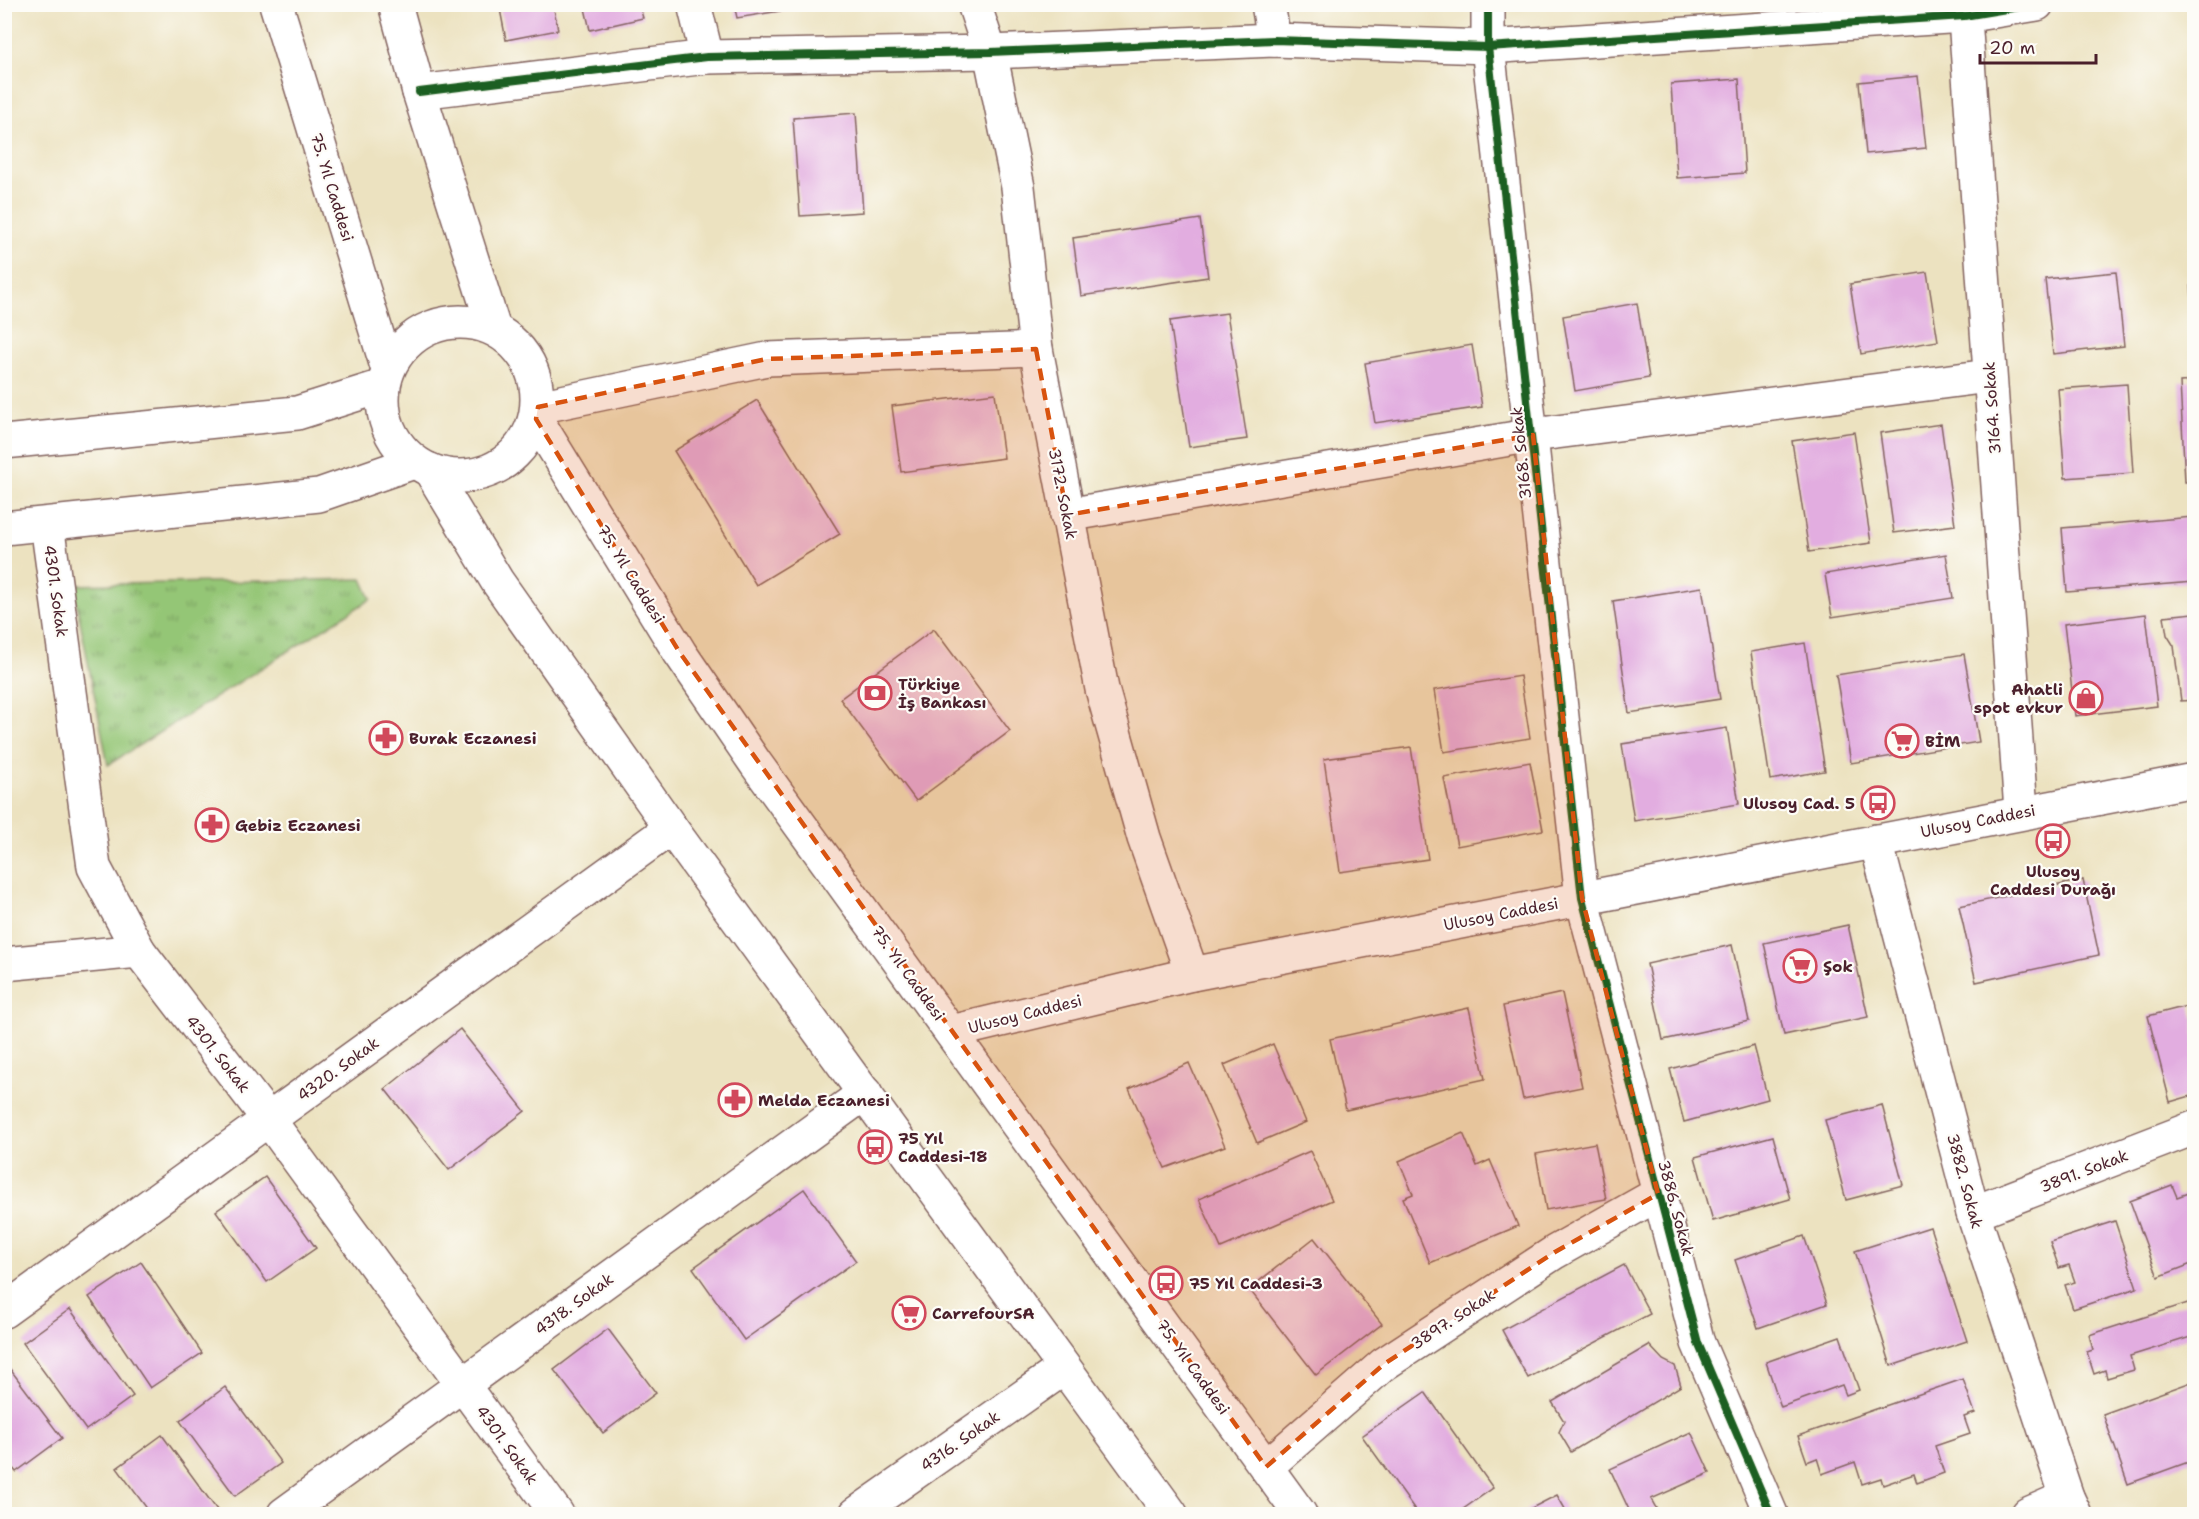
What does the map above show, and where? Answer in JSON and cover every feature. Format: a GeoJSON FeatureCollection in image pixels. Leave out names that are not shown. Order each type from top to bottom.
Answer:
{"type":"FeatureCollection","features":[{"type":"Feature","properties":{"kind":"street","name":"75. Yıl Caddesi"},"geometry":{"type":"LineString","coordinates":[[276,4],[386,378]]}},
{"type":"Feature","properties":{"kind":"street"},"geometry":{"type":"LineString","coordinates":[[395,4],[419,93],[494,329]]}},
{"type":"Feature","properties":{"kind":"street"},"geometry":{"type":"LineString","coordinates":[[694,4],[707,57]]}},
{"type":"Feature","properties":{"kind":"street","name":"3172. Sokak"},"geometry":{"type":"LineString","coordinates":[[974,4],[990,52],[1018,187],[1036,349],[1102,689],[1143,838],[1192,974]]}},
{"type":"Feature","properties":{"kind":"street"},"geometry":{"type":"LineString","coordinates":[[1268,4],[1274,40]]}},
{"type":"Feature","properties":{"kind":"street","name":"3168. Sokak"},"geometry":{"type":"LineString","coordinates":[[1488,4],[1488,47],[1533,435],[1582,898]]}},
{"type":"Feature","properties":{"kind":"street"},"geometry":{"type":"LineString","coordinates":[[419,93],[707,57],[990,52],[1274,40],[1488,47],[2037,4]]}},
{"type":"Feature","properties":{"kind":"street","name":"3164. Sokak"},"geometry":{"type":"LineString","coordinates":[[1964,10],[2021,811]]}},
{"type":"Feature","properties":{"kind":"street"},"geometry":{"type":"LineString","coordinates":[[4,528],[319,495],[422,466],[452,476],[473,475],[495,468],[513,456],[527,439],[537,413],[537,387],[532,369],[524,353],[510,339],[494,329],[459,321],[441,323],[409,340],[396,354],[386,378],[383,407],[388,428],[399,447],[422,466],[497,581],[671,828],[1171,1515]]}},
{"type":"Feature","properties":{"kind":"street"},"geometry":{"type":"LineString","coordinates":[[537,413],[767,359],[1036,349]]}},
{"type":"Feature","properties":{"kind":"street"},"geometry":{"type":"LineString","coordinates":[[1067,515],[1533,435],[1989,376]]}},
{"type":"Feature","properties":{"kind":"street"},"geometry":{"type":"LineString","coordinates":[[4,442],[297,413],[386,378]]}},
{"type":"Feature","properties":{"kind":"street","name":"75. Yıl Caddesi"},"geometry":{"type":"LineString","coordinates":[[537,413],[680,653],[756,764],[1300,1515]]}},
{"type":"Feature","properties":{"kind":"street","name":"4301. Sokak"},"geometry":{"type":"LineString","coordinates":[[47,524],[94,867],[139,951],[269,1119],[557,1515]]}},
{"type":"Feature","properties":{"kind":"street","name":"Ulusoy Caddesi"},"geometry":{"type":"LineString","coordinates":[[951,1032],[1192,974],[1876,842],[2021,811],[2194,780]]}},
{"type":"Feature","properties":{"kind":"street","name":"4320. Sokak"},"geometry":{"type":"LineString","coordinates":[[4,1311],[671,828]]}},
{"type":"Feature","properties":{"kind":"street","name":"3882. Sokak"},"geometry":{"type":"LineString","coordinates":[[1876,842],[1973,1213],[2071,1506]]}},
{"type":"Feature","properties":{"kind":"street","name":"3886. Sokak"},"geometry":{"type":"LineString","coordinates":[[1582,898],[1698,1343],[1771,1515]]}},
{"type":"Feature","properties":{"kind":"street"},"geometry":{"type":"LineString","coordinates":[[4,964],[139,951]]}},
{"type":"Feature","properties":{"kind":"street","name":"4318. Sokak"},"geometry":{"type":"LineString","coordinates":[[284,1515],[865,1094]]}},
{"type":"Feature","properties":{"kind":"street","name":"3891. Sokak"},"geometry":{"type":"LineString","coordinates":[[1973,1213],[2194,1128]]}},
{"type":"Feature","properties":{"kind":"street","name":"3897. Sokak"},"geometry":{"type":"LineString","coordinates":[[1266,1467],[1384,1364],[1555,1252],[1658,1194]]}},
{"type":"Feature","properties":{"kind":"street","name":"4316. Sokak"},"geometry":{"type":"LineString","coordinates":[[856,1515],[1064,1368]]}},
{"type":"Feature","properties":{"kind":"street"},"geometry":{"type":"LineString","coordinates":[[2028,1515],[2071,1506]]}},
{"type":"Feature","properties":{"kind":"highlighted area"},"geometry":{"type":"Polygon","coordinates":[[[1036,349],[1067,515],[1533,435],[1582,898],[1658,1194],[1555,1252],[1384,1364],[1266,1467],[680,653],[536,419],[538,407],[767,359],[1036,349]]]}},
{"type":"Feature","properties":{"kind":"green space"},"geometry":{"type":"Polygon","coordinates":[[[362,579],[371,599],[108,765],[73,585],[362,579]]]}},
{"type":"Feature","properties":{"kind":"building"},"geometry":{"type":"Polygon","coordinates":[[[499,4],[553,4],[558,30],[506,40],[499,4]]]}},
{"type":"Feature","properties":{"kind":"building"},"geometry":{"type":"Polygon","coordinates":[[[584,4],[639,4],[643,18],[590,30],[584,4]]]}},
{"type":"Feature","properties":{"kind":"building"},"geometry":{"type":"Polygon","coordinates":[[[734,4],[811,4],[811,6],[737,18],[734,4]]]}},
{"type":"Feature","properties":{"kind":"building"},"geometry":{"type":"Polygon","coordinates":[[[1918,76],[1926,148],[1866,154],[1859,82],[1918,76]]]}},
{"type":"Feature","properties":{"kind":"building"},"geometry":{"type":"Polygon","coordinates":[[[1739,79],[1745,173],[1677,178],[1671,84],[1739,79]]]}},
{"type":"Feature","properties":{"kind":"building"},"geometry":{"type":"Polygon","coordinates":[[[856,113],[863,212],[800,216],[793,118],[856,113]]]}},
{"type":"Feature","properties":{"kind":"building"},"geometry":{"type":"Polygon","coordinates":[[[1200,219],[1208,277],[1081,296],[1073,238],[1200,219]]]}},
{"type":"Feature","properties":{"kind":"building"},"geometry":{"type":"Polygon","coordinates":[[[1927,272],[1938,341],[1861,354],[1850,284],[1927,272]]]}},
{"type":"Feature","properties":{"kind":"building"},"geometry":{"type":"Polygon","coordinates":[[[2116,272],[2124,346],[2053,354],[2045,279],[2116,272]]]}},
{"type":"Feature","properties":{"kind":"building"},"geometry":{"type":"Polygon","coordinates":[[[2191,286],[2194,286],[2194,315],[2193,315],[2191,286]]]}},
{"type":"Feature","properties":{"kind":"building"},"geometry":{"type":"Polygon","coordinates":[[[1637,303],[1649,378],[1575,391],[1563,316],[1637,303]]]}},
{"type":"Feature","properties":{"kind":"building"},"geometry":{"type":"Polygon","coordinates":[[[1227,313],[1247,439],[1189,447],[1170,321],[1227,313]]]}},
{"type":"Feature","properties":{"kind":"building"},"geometry":{"type":"Polygon","coordinates":[[[1472,345],[1482,407],[1375,423],[1365,363],[1472,345]]]}},
{"type":"Feature","properties":{"kind":"building"},"geometry":{"type":"Polygon","coordinates":[[[2194,381],[2194,482],[2185,482],[2180,382],[2194,381]]]}},
{"type":"Feature","properties":{"kind":"building"},"geometry":{"type":"Polygon","coordinates":[[[2127,384],[2133,473],[2065,478],[2058,389],[2127,384]]]}},
{"type":"Feature","properties":{"kind":"building"},"geometry":{"type":"Polygon","coordinates":[[[995,393],[1004,458],[901,472],[892,406],[995,393]]]}},
{"type":"Feature","properties":{"kind":"building"},"geometry":{"type":"Polygon","coordinates":[[[757,400],[840,534],[756,585],[674,451],[757,400]]]}},
{"type":"Feature","properties":{"kind":"building"},"geometry":{"type":"Polygon","coordinates":[[[1941,424],[1955,525],[1894,533],[1880,433],[1941,424]]]}},
{"type":"Feature","properties":{"kind":"building"},"geometry":{"type":"Polygon","coordinates":[[[1854,432],[1871,543],[1809,552],[1792,441],[1854,432]]]}},
{"type":"Feature","properties":{"kind":"building"},"geometry":{"type":"Polygon","coordinates":[[[2193,517],[2194,582],[2067,592],[2062,528],[2193,517]]]}},
{"type":"Feature","properties":{"kind":"building"},"geometry":{"type":"Polygon","coordinates":[[[1946,554],[1953,598],[1832,617],[1825,574],[1946,554]]]}},
{"type":"Feature","properties":{"kind":"building"},"geometry":{"type":"Polygon","coordinates":[[[1702,587],[1720,699],[1629,713],[1613,601],[1702,587]]]}},
{"type":"Feature","properties":{"kind":"building"},"geometry":{"type":"Polygon","coordinates":[[[2194,613],[2194,700],[2181,701],[2174,646],[2167,635],[2164,616],[2194,613]]]}},
{"type":"Feature","properties":{"kind":"building"},"geometry":{"type":"Polygon","coordinates":[[[2146,614],[2157,706],[2075,716],[2064,624],[2146,614]]]}},
{"type":"Feature","properties":{"kind":"building"},"geometry":{"type":"Polygon","coordinates":[[[934,629],[1010,731],[916,801],[840,699],[934,629]]]}},
{"type":"Feature","properties":{"kind":"building"},"geometry":{"type":"Polygon","coordinates":[[[1805,643],[1825,771],[1770,780],[1751,652],[1805,643]]]}},
{"type":"Feature","properties":{"kind":"building"},"geometry":{"type":"Polygon","coordinates":[[[1964,654],[1979,742],[1851,763],[1836,675],[1964,654]]]}},
{"type":"Feature","properties":{"kind":"building"},"geometry":{"type":"Polygon","coordinates":[[[1520,676],[1530,738],[1444,752],[1434,690],[1520,676]]]}},
{"type":"Feature","properties":{"kind":"building"},"geometry":{"type":"Polygon","coordinates":[[[1727,728],[1739,804],[1634,821],[1622,744],[1727,728]]]}},
{"type":"Feature","properties":{"kind":"building"},"geometry":{"type":"Polygon","coordinates":[[[1411,747],[1428,859],[1340,872],[1324,759],[1411,747]]]}},
{"type":"Feature","properties":{"kind":"building"},"geometry":{"type":"Polygon","coordinates":[[[1530,762],[1543,830],[1457,846],[1444,778],[1530,762]]]}},
{"type":"Feature","properties":{"kind":"building"},"geometry":{"type":"Polygon","coordinates":[[[2083,880],[2099,955],[1976,982],[1959,906],[2083,880]]]}},
{"type":"Feature","properties":{"kind":"building"},"geometry":{"type":"Polygon","coordinates":[[[1848,925],[1868,1017],[1784,1035],[1764,943],[1848,925]]]}},
{"type":"Feature","properties":{"kind":"building"},"geometry":{"type":"Polygon","coordinates":[[[1732,945],[1749,1021],[1663,1040],[1647,964],[1732,945]]]}},
{"type":"Feature","properties":{"kind":"building"},"geometry":{"type":"Polygon","coordinates":[[[1562,993],[1582,1087],[1523,1099],[1503,1006],[1562,993]]]}},
{"type":"Feature","properties":{"kind":"building"},"geometry":{"type":"Polygon","coordinates":[[[2191,1005],[2194,1018],[2194,1095],[2170,1102],[2148,1016],[2191,1005]]]}},
{"type":"Feature","properties":{"kind":"building"},"geometry":{"type":"Polygon","coordinates":[[[1469,1008],[1485,1079],[1346,1110],[1330,1039],[1469,1008]]]}},
{"type":"Feature","properties":{"kind":"building"},"geometry":{"type":"Polygon","coordinates":[[[460,1029],[525,1111],[449,1170],[385,1089],[460,1029]]]}},
{"type":"Feature","properties":{"kind":"building"},"geometry":{"type":"Polygon","coordinates":[[[1273,1044],[1306,1122],[1257,1143],[1224,1065],[1273,1044]]]}},
{"type":"Feature","properties":{"kind":"building"},"geometry":{"type":"Polygon","coordinates":[[[1754,1046],[1768,1099],[1684,1122],[1670,1069],[1754,1046]]]}},
{"type":"Feature","properties":{"kind":"building"},"geometry":{"type":"Polygon","coordinates":[[[1189,1063],[1225,1146],[1165,1168],[1129,1089],[1189,1063]]]}},
{"type":"Feature","properties":{"kind":"building"},"geometry":{"type":"Polygon","coordinates":[[[1882,1105],[1903,1185],[1846,1200],[1825,1120],[1882,1105]]]}},
{"type":"Feature","properties":{"kind":"building"},"geometry":{"type":"Polygon","coordinates":[[[1463,1133],[1477,1166],[1490,1160],[1518,1226],[1430,1263],[1403,1198],[1413,1194],[1399,1161],[1463,1133]]]}},
{"type":"Feature","properties":{"kind":"building"},"geometry":{"type":"Polygon","coordinates":[[[1773,1136],[1790,1199],[1713,1221],[1695,1157],[1773,1136]]]}},
{"type":"Feature","properties":{"kind":"building"},"geometry":{"type":"Polygon","coordinates":[[[1595,1143],[1606,1199],[1546,1210],[1536,1154],[1595,1143]]]}},
{"type":"Feature","properties":{"kind":"building"},"geometry":{"type":"Polygon","coordinates":[[[1310,1151],[1332,1200],[1221,1248],[1199,1199],[1310,1151]]]}},
{"type":"Feature","properties":{"kind":"building"},"geometry":{"type":"Polygon","coordinates":[[[265,1177],[316,1248],[267,1282],[216,1211],[265,1177]]]}},
{"type":"Feature","properties":{"kind":"building"},"geometry":{"type":"Polygon","coordinates":[[[2172,1185],[2177,1197],[2188,1193],[2194,1209],[2194,1263],[2158,1277],[2130,1201],[2172,1185]]]}},
{"type":"Feature","properties":{"kind":"building"},"geometry":{"type":"Polygon","coordinates":[[[804,1189],[856,1261],[744,1340],[693,1268],[804,1189]]]}},
{"type":"Feature","properties":{"kind":"building"},"geometry":{"type":"Polygon","coordinates":[[[2115,1221],[2137,1288],[2073,1309],[2065,1285],[2075,1282],[2069,1265],[2059,1268],[2050,1242],[2115,1221]]]}},
{"type":"Feature","properties":{"kind":"building"},"geometry":{"type":"Polygon","coordinates":[[[1930,1227],[1967,1341],[1891,1366],[1855,1251],[1930,1227]]]}},
{"type":"Feature","properties":{"kind":"building"},"geometry":{"type":"Polygon","coordinates":[[[1804,1236],[1827,1304],[1758,1328],[1735,1260],[1804,1236]]]}},
{"type":"Feature","properties":{"kind":"building"},"geometry":{"type":"Polygon","coordinates":[[[1314,1238],[1382,1324],[1316,1375],[1249,1289],[1314,1238]]]}},
{"type":"Feature","properties":{"kind":"building"},"geometry":{"type":"Polygon","coordinates":[[[141,1262],[202,1353],[150,1388],[89,1297],[141,1262]]]}},
{"type":"Feature","properties":{"kind":"building"},"geometry":{"type":"Polygon","coordinates":[[[1624,1265],[1650,1314],[1528,1378],[1502,1330],[1624,1265]]]}},
{"type":"Feature","properties":{"kind":"building"},"geometry":{"type":"Polygon","coordinates":[[[2194,1301],[2194,1336],[2130,1356],[2134,1370],[2107,1378],[2105,1370],[2094,1374],[2087,1352],[2093,1350],[2089,1335],[2194,1301]]]}},
{"type":"Feature","properties":{"kind":"building"},"geometry":{"type":"Polygon","coordinates":[[[70,1309],[133,1396],[86,1430],[23,1343],[70,1309]]]}},
{"type":"Feature","properties":{"kind":"building"},"geometry":{"type":"Polygon","coordinates":[[[608,1329],[656,1393],[603,1433],[554,1370],[608,1329]]]}},
{"type":"Feature","properties":{"kind":"building"},"geometry":{"type":"Polygon","coordinates":[[[1840,1336],[1859,1390],[1846,1395],[1842,1385],[1781,1407],[1766,1362],[1840,1336]]]}},
{"type":"Feature","properties":{"kind":"building"},"geometry":{"type":"Polygon","coordinates":[[[1649,1345],[1663,1360],[1675,1366],[1681,1386],[1571,1452],[1559,1432],[1564,1421],[1552,1402],[1649,1345]]]}},
{"type":"Feature","properties":{"kind":"building"},"geometry":{"type":"Polygon","coordinates":[[[4,1361],[62,1438],[16,1472],[4,1457],[4,1361]]]}},
{"type":"Feature","properties":{"kind":"building"},"geometry":{"type":"Polygon","coordinates":[[[1963,1379],[1975,1413],[1964,1417],[1970,1434],[1935,1446],[1944,1473],[1917,1483],[1914,1474],[1883,1485],[1881,1478],[1862,1484],[1855,1462],[1822,1474],[1817,1458],[1807,1462],[1798,1436],[1963,1379]]]}},
{"type":"Feature","properties":{"kind":"building"},"geometry":{"type":"Polygon","coordinates":[[[2194,1381],[2194,1460],[2128,1484],[2103,1414],[2194,1381]]]}},
{"type":"Feature","properties":{"kind":"building"},"geometry":{"type":"Polygon","coordinates":[[[225,1387],[281,1463],[235,1496],[180,1421],[225,1387]]]}},
{"type":"Feature","properties":{"kind":"building"},"geometry":{"type":"Polygon","coordinates":[[[1425,1392],[1493,1488],[1456,1514],[1418,1514],[1362,1436],[1425,1392]]]}},
{"type":"Feature","properties":{"kind":"building"},"geometry":{"type":"Polygon","coordinates":[[[1691,1432],[1710,1473],[1651,1499],[1657,1510],[1648,1514],[1631,1514],[1610,1469],[1691,1432]]]}},
{"type":"Feature","properties":{"kind":"building"},"geometry":{"type":"Polygon","coordinates":[[[162,1435],[220,1514],[151,1514],[117,1468],[162,1435]]]}},
{"type":"Feature","properties":{"kind":"building"},"geometry":{"type":"Polygon","coordinates":[[[1557,1495],[1568,1514],[1520,1514],[1557,1495]]]}},
{"type":"Feature","properties":{"kind":"cycle path"},"geometry":{"type":"LineString","coordinates":[[1488,4],[1488,47],[1582,898],[1698,1343],[1771,1514]]}},
{"type":"Feature","properties":{"kind":"cycle path"},"geometry":{"type":"LineString","coordinates":[[419,92],[707,57],[990,52],[1274,40],[1488,47],[1964,16],[2037,4]]}},
{"type":"Feature","properties":{"kind":"place","name":"Türkiye İş Bankası"},"geometry":{"type":"Point","coordinates":[875,693]}},
{"type":"Feature","properties":{"kind":"place","name":"Ahatli spot evkur"},"geometry":{"type":"Point","coordinates":[2086,698]}},
{"type":"Feature","properties":{"kind":"place","name":"Burak Eczanesi"},"geometry":{"type":"Point","coordinates":[386,738]}},
{"type":"Feature","properties":{"kind":"place","name":"BİM"},"geometry":{"type":"Point","coordinates":[1902,741]}},
{"type":"Feature","properties":{"kind":"place","name":"Ulusoy Cad. 5"},"geometry":{"type":"Point","coordinates":[1878,803]}},
{"type":"Feature","properties":{"kind":"place","name":"Gebiz Eczanesi"},"geometry":{"type":"Point","coordinates":[212,825]}},
{"type":"Feature","properties":{"kind":"place","name":"Ulusoy Caddesi Durağı"},"geometry":{"type":"Point","coordinates":[2053,841]}},
{"type":"Feature","properties":{"kind":"place","name":"Şok"},"geometry":{"type":"Point","coordinates":[1800,966]}},
{"type":"Feature","properties":{"kind":"place","name":"Melda Eczanesi"},"geometry":{"type":"Point","coordinates":[735,1100]}},
{"type":"Feature","properties":{"kind":"place","name":"75 Yıl Caddesi-18"},"geometry":{"type":"Point","coordinates":[875,1147]}},
{"type":"Feature","properties":{"kind":"place","name":"75 Yıl Caddesi-3"},"geometry":{"type":"Point","coordinates":[1166,1283]}},
{"type":"Feature","properties":{"kind":"place","name":"CarrefourSA"},"geometry":{"type":"Point","coordinates":[909,1313]}}]}
